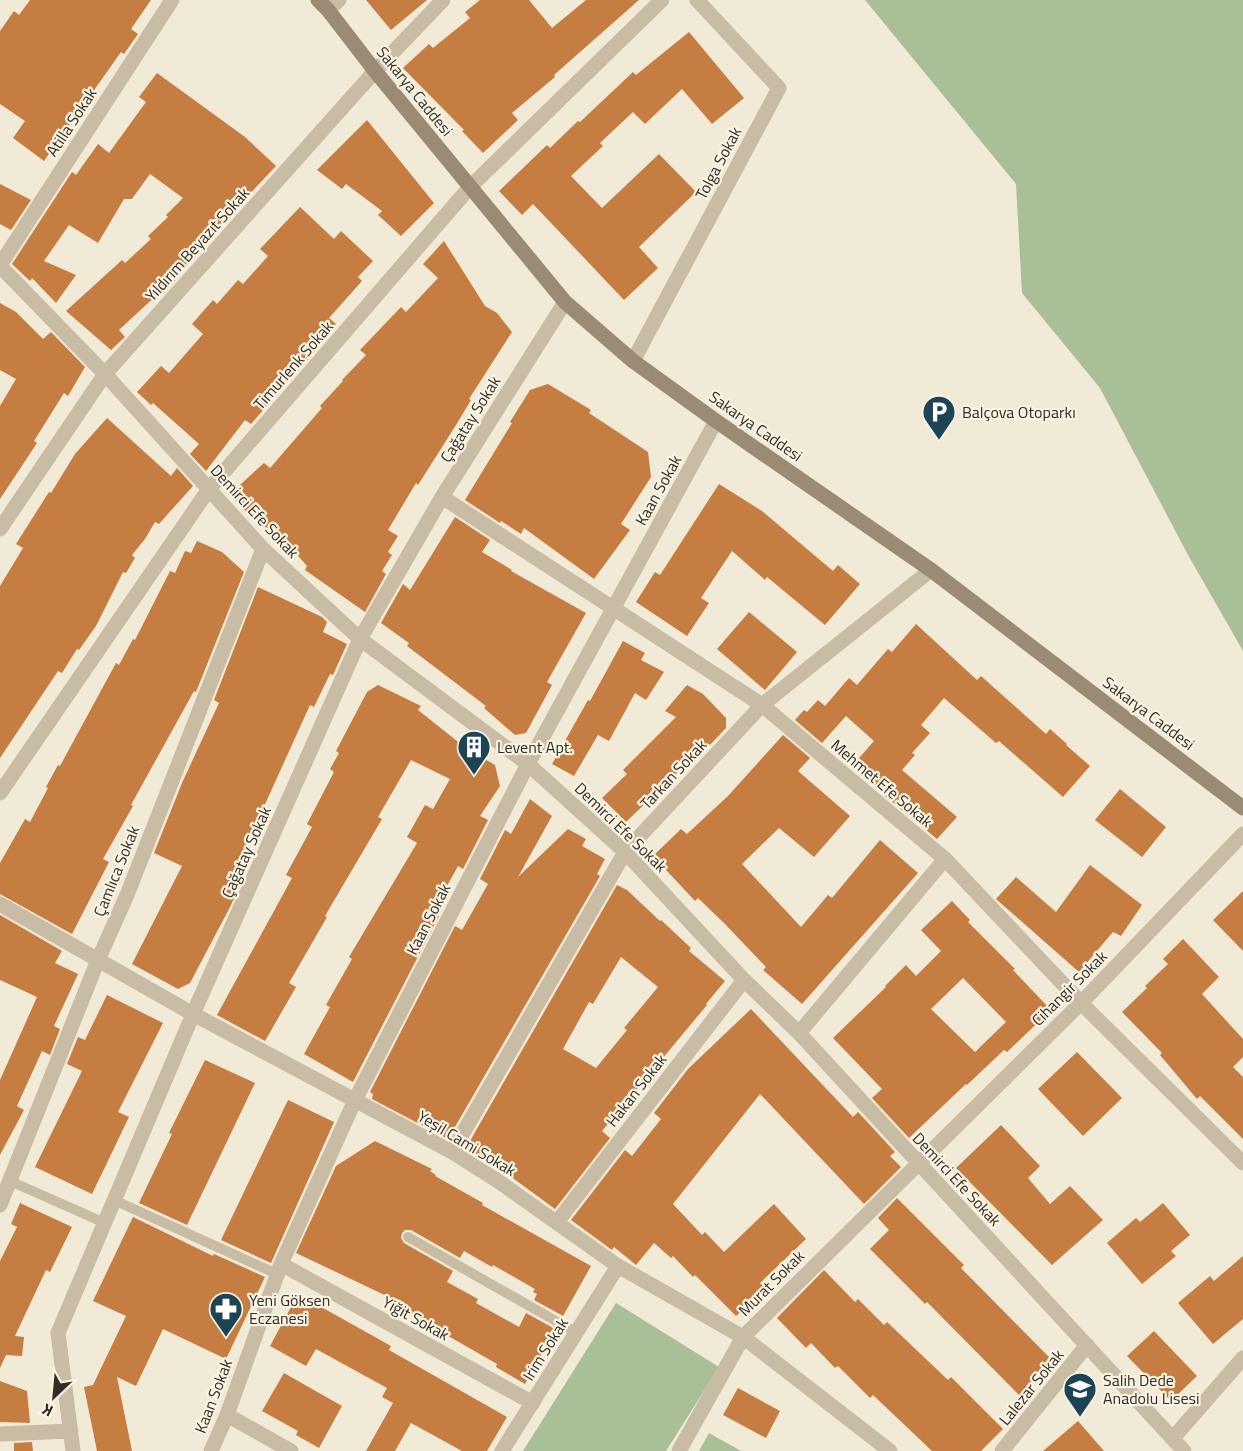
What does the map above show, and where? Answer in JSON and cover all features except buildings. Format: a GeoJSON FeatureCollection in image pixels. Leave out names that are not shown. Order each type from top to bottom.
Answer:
{"type":"FeatureCollection","features":[{"type":"Feature","properties":{"kind":"main road","name":"Sakarya Caddesi"},"geometry":{"type":"LineString","coordinates":[[328,4],[375,71],[564,302],[633,361],[931,570],[1243,808]]}},
{"type":"Feature","properties":{"kind":"street","name":"Atilla Sokak"},"geometry":{"type":"LineString","coordinates":[[0,265],[172,0]]}},
{"type":"Feature","properties":{"kind":"street","name":"Yıldırım Beyazıt Sokak"},"geometry":{"type":"LineString","coordinates":[[0,529],[105,374],[375,71],[442,0]]}},
{"type":"Feature","properties":{"kind":"street","name":"Timurlenk Sokak"},"geometry":{"type":"LineString","coordinates":[[0,794],[209,489],[470,187],[662,0]]}},
{"type":"Feature","properties":{"kind":"street","name":"Tolga Sokak"},"geometry":{"type":"LineString","coordinates":[[633,361],[779,88],[697,0]]}},
{"type":"Feature","properties":{"kind":"street","name":"Demirci Efe Sokak"},"geometry":{"type":"LineString","coordinates":[[0,265],[105,374],[263,549],[360,639],[528,764],[625,852],[744,980],[799,1033],[1184,1451]]}},
{"type":"Feature","properties":{"kind":"street","name":"Çağatay Sokak"},"geometry":{"type":"LineString","coordinates":[[74,1451],[58,1334],[193,1014],[360,639],[442,497],[564,302]]}},
{"type":"Feature","properties":{"kind":"street","name":"Kaan Sokak"},"geometry":{"type":"LineString","coordinates":[[211,1451],[227,1415],[279,1269],[355,1100],[528,764],[716,421]]}},
{"type":"Feature","properties":{"kind":"street","name":"Mehmet Efe Sokak"},"geometry":{"type":"LineString","coordinates":[[442,497],[762,705],[945,859],[1081,1003],[1243,1163]]}},
{"type":"Feature","properties":{"kind":"street","name":"Çamlıca Sokak"},"geometry":{"type":"LineString","coordinates":[[0,1205],[98,960],[132,884],[263,549]]}},
{"type":"Feature","properties":{"kind":"street","name":"Tarkan Sokak"},"geometry":{"type":"LineString","coordinates":[[452,1152],[625,852],[762,705],[931,570]]}},
{"type":"Feature","properties":{"kind":"street","name":"Cihangir Sokak"},"geometry":{"type":"LineString","coordinates":[[918,1163],[1081,1003],[1243,834]]}},
{"type":"Feature","properties":{"kind":"street"},"geometry":{"type":"LineString","coordinates":[[799,1033],[945,859]]}},
{"type":"Feature","properties":{"kind":"street","name":"Yeşil Cami Sokak"},"geometry":{"type":"LineString","coordinates":[[0,904],[193,1014],[452,1152],[498,1181],[618,1266],[743,1337],[890,1451]]}},
{"type":"Feature","properties":{"kind":"street","name":"Hakan Sokak"},"geometry":{"type":"LineString","coordinates":[[557,1222],[744,980]]}},
{"type":"Feature","properties":{"kind":"street","name":"Murat Sokak"},"geometry":{"type":"LineString","coordinates":[[679,1451],[743,1337],[918,1163]]}},
{"type":"Feature","properties":{"kind":"street","name":"Irim Sokak"},"geometry":{"type":"LineString","coordinates":[[502,1451],[618,1266]]}},
{"type":"Feature","properties":{"kind":"street","name":"Yiğit Sokak"},"geometry":{"type":"LineString","coordinates":[[279,1269],[533,1403]]}},
{"type":"Feature","properties":{"kind":"street","name":"Lalezar Sokak"},"geometry":{"type":"LineString","coordinates":[[1002,1451],[1087,1345]]}},
{"type":"Feature","properties":{"kind":"street"},"geometry":{"type":"LineString","coordinates":[[1173,1438],[1243,1358]]}},
{"type":"Feature","properties":{"kind":"street"},"geometry":{"type":"LineString","coordinates":[[227,1415],[291,1451]]}},
{"type":"Feature","properties":{"kind":"street"},"geometry":{"type":"LineString","coordinates":[[0,1434],[71,1431]]}},
{"type":"Feature","properties":{"kind":"lane"},"geometry":{"type":"LineString","coordinates":[[10,1181],[105,1223]]}},
{"type":"Feature","properties":{"kind":"lane"},"geometry":{"type":"LineString","coordinates":[[114,1200],[279,1269]]}},
{"type":"Feature","properties":{"kind":"lane"},"geometry":{"type":"LineString","coordinates":[[408,1237],[577,1333]]}},
{"type":"Feature","properties":{"kind":"green space"},"geometry":{"type":"Polygon","coordinates":[[[865,0],[1243,0],[1243,651],[1188,555],[1100,388],[1022,293],[1016,184],[865,0]]]}},
{"type":"Feature","properties":{"kind":"green space"},"geometry":{"type":"Polygon","coordinates":[[[616,1303],[719,1367],[666,1451],[523,1451],[616,1303]]]}},
{"type":"Feature","properties":{"kind":"green space"},"geometry":{"type":"Polygon","coordinates":[[[709,1433],[741,1451],[699,1451],[709,1433]]]}},
{"type":"Feature","properties":{"kind":"place","name":"Balçova Otoparkı"},"geometry":{"type":"Point","coordinates":[939,441]}},
{"type":"Feature","properties":{"kind":"place","name":"Levent Apt."},"geometry":{"type":"Point","coordinates":[474,776]}},
{"type":"Feature","properties":{"kind":"place","name":"Yeni Göksen Eczanesi"},"geometry":{"type":"Point","coordinates":[226,1338]}},
{"type":"Feature","properties":{"kind":"place","name":"Salih Dede Anadolu Lisesi"},"geometry":{"type":"Point","coordinates":[1080,1418]}}]}
